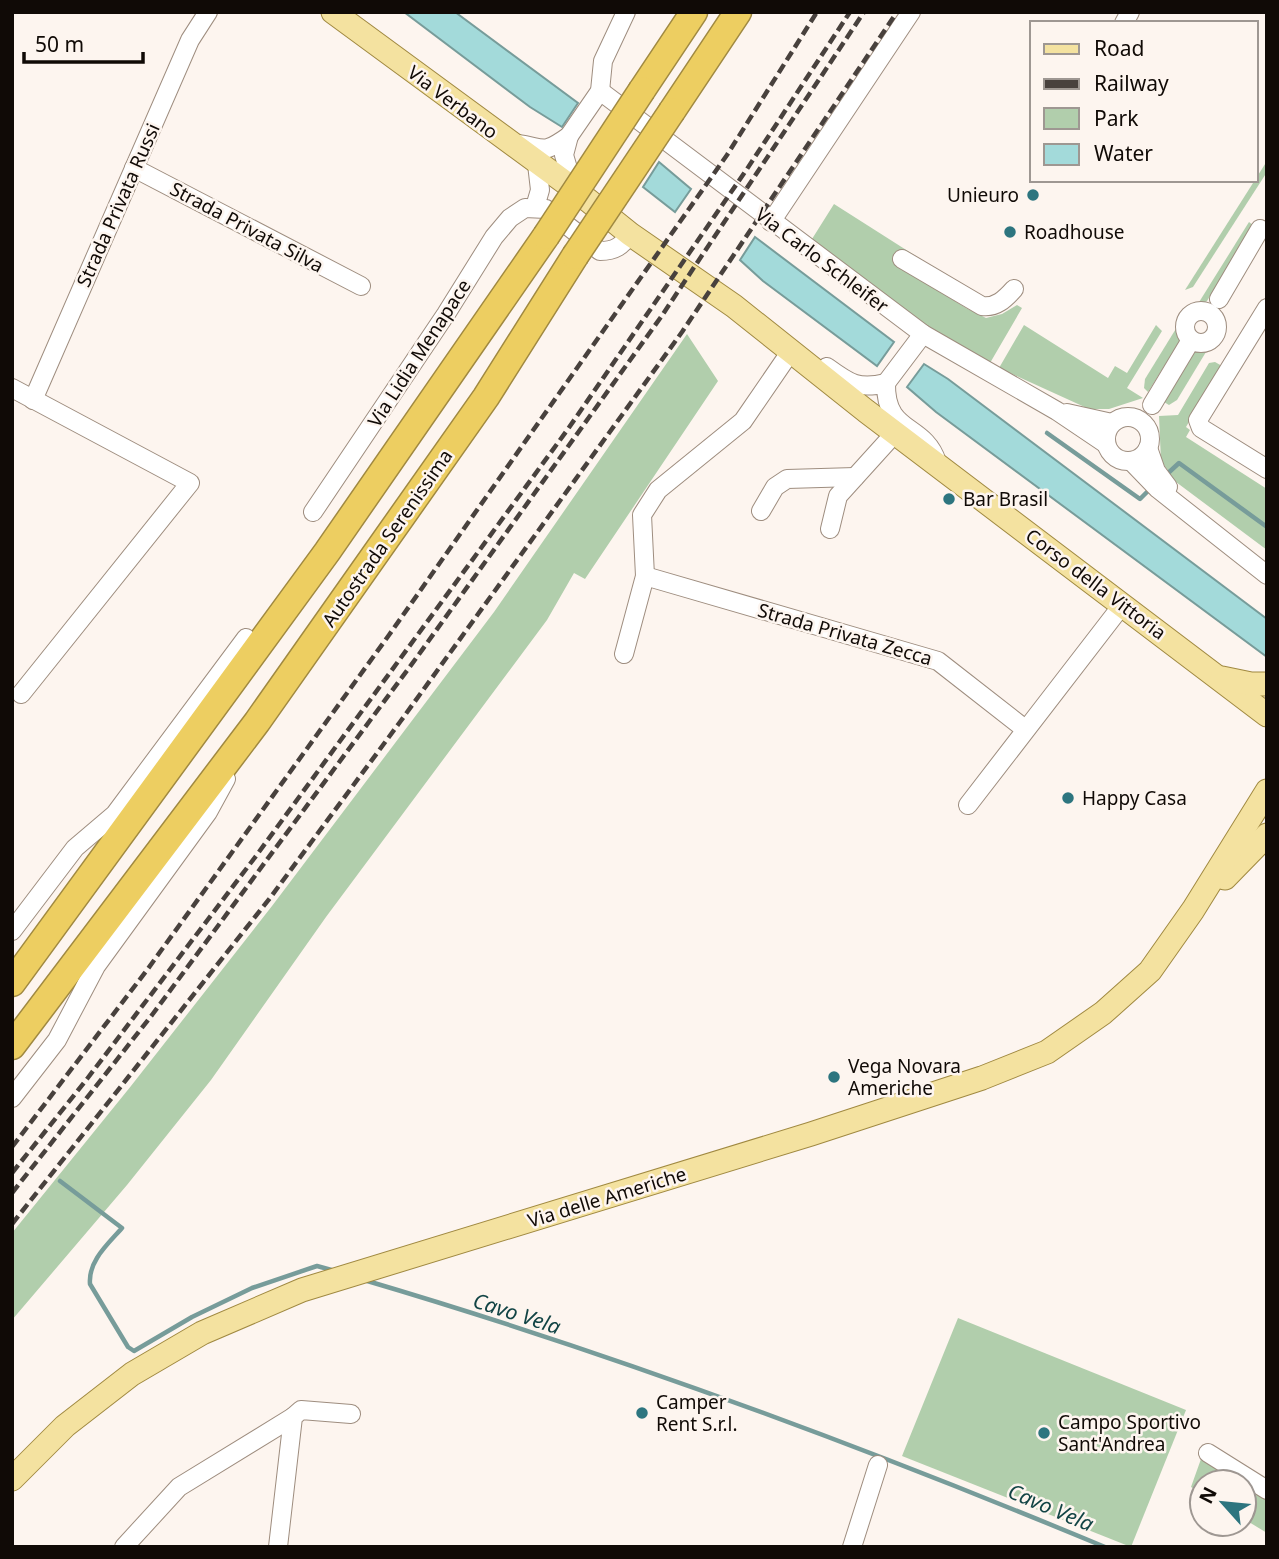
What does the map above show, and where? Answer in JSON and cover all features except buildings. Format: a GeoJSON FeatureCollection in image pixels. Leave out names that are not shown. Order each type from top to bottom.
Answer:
{"type":"FeatureCollection","features":[{"type":"Feature","properties":{"kind":"highway"},"geometry":{"type":"LineString","coordinates":[[12,983],[327,552],[547,236],[694,12]]}},
{"type":"Feature","properties":{"kind":"highway","name":"Autostrada Serenissima"},"geometry":{"type":"LineString","coordinates":[[12,1046],[257,722],[486,397],[575,256],[738,12]]}},
{"type":"Feature","properties":{"kind":"highway"},"geometry":{"type":"LineString","coordinates":[[246,638],[327,552]]}},
{"type":"Feature","properties":{"kind":"main road","name":"Via Verbano"},"geometry":{"type":"LineString","coordinates":[[333,12],[574,189]]}},
{"type":"Feature","properties":{"kind":"main road","name":"Corso della Vittoria"},"geometry":{"type":"LineString","coordinates":[[574,189],[630,234],[734,306],[895,433],[1267,715]]}},
{"type":"Feature","properties":{"kind":"main road","name":"Corso della Vittoria"},"geometry":{"type":"LineString","coordinates":[[1220,678],[1267,684]]}},
{"type":"Feature","properties":{"kind":"main road","name":"Via delle Americhe"},"geometry":{"type":"LineString","coordinates":[[12,1479],[65,1426],[132,1374],[202,1333],[302,1290],[811,1134],[982,1078],[1047,1052],[1103,1013],[1150,971],[1193,910],[1267,790]]}},
{"type":"Feature","properties":{"kind":"main road","name":"Via delle Americhe"},"geometry":{"type":"LineString","coordinates":[[1193,910],[1267,835]]}},
{"type":"Feature","properties":{"kind":"street","name":"Strada Privata Russi"},"geometry":{"type":"LineString","coordinates":[[33,400],[190,40],[208,12]]}},
{"type":"Feature","properties":{"kind":"street"},"geometry":{"type":"LineString","coordinates":[[511,145],[525,145],[542,150],[552,148],[569,136],[600,91],[603,61],[626,12]]}},
{"type":"Feature","properties":{"kind":"street"},"geometry":{"type":"LineString","coordinates":[[771,222],[911,12]]}},
{"type":"Feature","properties":{"kind":"street","name":"Via Carlo Schleifer"},"geometry":{"type":"LineString","coordinates":[[600,91],[771,222],[918,340],[1057,411]]}},
{"type":"Feature","properties":{"kind":"street"},"geometry":{"type":"LineString","coordinates":[[569,136],[564,155],[574,189]]}},
{"type":"Feature","properties":{"kind":"street"},"geometry":{"type":"LineString","coordinates":[[537,164],[540,190],[536,207],[546,209],[600,251],[611,251],[622,245],[630,234]]}},
{"type":"Feature","properties":{"kind":"street","name":"Strada Privata Silva"},"geometry":{"type":"LineString","coordinates":[[134,168],[360,286]]}},
{"type":"Feature","properties":{"kind":"street","name":"Via Lidia Menapace"},"geometry":{"type":"LineString","coordinates":[[313,512],[446,314],[494,237],[510,218],[525,208],[536,207]]}},
{"type":"Feature","properties":{"kind":"street"},"geometry":{"type":"LineString","coordinates":[[1219,299],[1189,315],[1185,325],[1187,336],[1191,340],[1207,342],[1216,328],[1219,299],[1260,229]]}},
{"type":"Feature","properties":{"kind":"street"},"geometry":{"type":"LineString","coordinates":[[902,259],[982,306],[990,307],[1004,300],[1014,289]]}},
{"type":"Feature","properties":{"kind":"street"},"geometry":{"type":"LineString","coordinates":[[1267,308],[1198,420],[1201,428],[1267,469]]}},
{"type":"Feature","properties":{"kind":"street"},"geometry":{"type":"LineString","coordinates":[[1199,310],[1209,312],[1216,328],[1240,352]]}},
{"type":"Feature","properties":{"kind":"street"},"geometry":{"type":"LineString","coordinates":[[886,383],[918,340]]}},
{"type":"Feature","properties":{"kind":"street"},"geometry":{"type":"LineString","coordinates":[[1131,461],[1141,457],[1149,442],[1152,405],[1191,340]]}},
{"type":"Feature","properties":{"kind":"street"},"geometry":{"type":"LineString","coordinates":[[624,654],[645,576],[642,515],[658,490],[743,421],[795,355]]}},
{"type":"Feature","properties":{"kind":"street","name":"Corso della Vittoria"},"geometry":{"type":"LineString","coordinates":[[795,355],[825,365],[856,386],[871,387],[886,383],[888,407],[897,421],[926,441],[934,452],[938,465]]}},
{"type":"Feature","properties":{"kind":"street"},"geometry":{"type":"LineString","coordinates":[[12,388],[190,483],[21,694]]}},
{"type":"Feature","properties":{"kind":"street"},"geometry":{"type":"LineString","coordinates":[[1152,405],[1132,417],[1118,419],[1112,423],[1105,436],[1108,450],[1118,459],[1131,461],[1267,575]]}},
{"type":"Feature","properties":{"kind":"street"},"geometry":{"type":"LineString","coordinates":[[1057,411],[1112,423]]}},
{"type":"Feature","properties":{"kind":"street"},"geometry":{"type":"LineString","coordinates":[[1057,411],[1106,444]]}},
{"type":"Feature","properties":{"kind":"street"},"geometry":{"type":"LineString","coordinates":[[1132,417],[1144,424],[1157,482],[1267,565]]}},
{"type":"Feature","properties":{"kind":"street"},"geometry":{"type":"LineString","coordinates":[[830,529],[838,496],[895,433]]}},
{"type":"Feature","properties":{"kind":"street"},"geometry":{"type":"LineString","coordinates":[[761,511],[775,487],[787,479],[855,477]]}},
{"type":"Feature","properties":{"kind":"street","name":"Strada Privata Zecca"},"geometry":{"type":"LineString","coordinates":[[645,576],[938,661],[1025,729]]}},
{"type":"Feature","properties":{"kind":"street"},"geometry":{"type":"LineString","coordinates":[[968,805],[1123,604]]}},
{"type":"Feature","properties":{"kind":"street"},"geometry":{"type":"LineString","coordinates":[[12,931],[75,849],[123,804],[246,638]]}},
{"type":"Feature","properties":{"kind":"street"},"geometry":{"type":"LineString","coordinates":[[12,1098],[57,1040],[96,967],[208,813],[257,722]]}},
{"type":"Feature","properties":{"kind":"street"},"geometry":{"type":"LineString","coordinates":[[12,915],[65,847],[123,804]]}},
{"type":"Feature","properties":{"kind":"street"},"geometry":{"type":"LineString","coordinates":[[124,1547],[179,1487],[301,1410],[351,1414]]}},
{"type":"Feature","properties":{"kind":"street"},"geometry":{"type":"LineString","coordinates":[[278,1547],[293,1417]]}},
{"type":"Feature","properties":{"kind":"street"},"geometry":{"type":"LineString","coordinates":[[1208,1453],[1267,1490]]}},
{"type":"Feature","properties":{"kind":"street"},"geometry":{"type":"LineString","coordinates":[[852,1547],[878,1465]]}},
{"type":"Feature","properties":{"kind":"green space"},"geometry":{"type":"Polygon","coordinates":[[[1267,161],[1267,172],[1193,287],[1185,290],[1254,182],[1258,182],[1258,175],[1267,161]]]}},
{"type":"Feature","properties":{"kind":"green space"},"geometry":{"type":"Polygon","coordinates":[[[834,204],[988,302],[898,265],[966,308],[986,318],[1002,314],[1017,305],[1022,308],[990,363],[923,323],[812,239],[834,204]]]}},
{"type":"Feature","properties":{"kind":"green space"},"geometry":{"type":"Polygon","coordinates":[[[1249,222],[1254,226],[1207,301],[1196,307],[1249,222]]]}},
{"type":"Feature","properties":{"kind":"green space"},"geometry":{"type":"Polygon","coordinates":[[[1024,325],[1108,378],[1115,366],[1127,373],[1156,325],[1162,331],[1127,388],[1143,398],[1109,409],[1089,409],[999,368],[1024,325]]]}},
{"type":"Feature","properties":{"kind":"green space"},"geometry":{"type":"Polygon","coordinates":[[[1177,327],[1181,339],[1148,392],[1144,388],[1145,379],[1177,327]]]}},
{"type":"Feature","properties":{"kind":"green space"},"geometry":{"type":"Polygon","coordinates":[[[687,334],[718,381],[585,579],[574,573],[547,620],[326,917],[211,1080],[127,1185],[12,1320],[12,1233],[272,906],[494,612],[687,334]]]}},
{"type":"Feature","properties":{"kind":"green space"},"geometry":{"type":"Polygon","coordinates":[[[1209,347],[1177,400],[1169,405],[1164,402],[1196,350],[1209,347]]]}},
{"type":"Feature","properties":{"kind":"green space"},"geometry":{"type":"Polygon","coordinates":[[[1215,362],[1222,366],[1186,427],[1190,430],[1186,437],[1267,489],[1267,550],[1176,482],[1161,461],[1159,416],[1178,415],[1209,363],[1215,362]]]}},
{"type":"Feature","properties":{"kind":"green space","name":"Campo Sportivo Sant'Andrea"},"geometry":{"type":"Polygon","coordinates":[[[958,1318],[1186,1410],[1131,1547],[902,1456],[958,1318]]]}},
{"type":"Feature","properties":{"kind":"green space"},"geometry":{"type":"Polygon","coordinates":[[[1201,1459],[1215,1468],[1198,1468],[1201,1459]]]}},
{"type":"Feature","properties":{"kind":"green space"},"geometry":{"type":"Polygon","coordinates":[[[1258,1495],[1267,1500],[1267,1533],[1258,1528],[1258,1495]]]}},
{"type":"Feature","properties":{"kind":"water"},"geometry":{"type":"Polygon","coordinates":[[[404,12],[455,12],[578,103],[562,127],[530,107],[404,12]]]}},
{"type":"Feature","properties":{"kind":"water"},"geometry":{"type":"Polygon","coordinates":[[[659,162],[691,189],[675,212],[643,187],[659,162]]]}},
{"type":"Feature","properties":{"kind":"water"},"geometry":{"type":"Polygon","coordinates":[[[755,237],[894,342],[877,366],[763,281],[740,260],[755,237]]]}},
{"type":"Feature","properties":{"kind":"water"},"geometry":{"type":"Polygon","coordinates":[[[924,364],[948,379],[1267,619],[1267,657],[936,412],[907,387],[924,364]]]}},
{"type":"Feature","properties":{"kind":"waterway"},"geometry":{"type":"LineString","coordinates":[[1047,433],[1140,499],[1151,488]]}},
{"type":"Feature","properties":{"kind":"waterway"},"geometry":{"type":"LineString","coordinates":[[1166,475],[1179,463],[1267,527]]}},
{"type":"Feature","properties":{"kind":"waterway","name":"Cavo Vela"},"geometry":{"type":"LineString","coordinates":[[60,1181],[122,1228],[96,1260],[90,1284],[128,1347],[134,1351],[192,1317],[252,1288],[317,1266],[335,1271]]}},
{"type":"Feature","properties":{"kind":"waterway","name":"Cavo Vela"},"geometry":{"type":"LineString","coordinates":[[364,1280],[552,1339],[738,1403],[1105,1547]]}},
{"type":"Feature","properties":{"kind":"railway"},"geometry":{"type":"LineString","coordinates":[[12,1147],[147,970],[389,635],[727,155],[817,12]]}},
{"type":"Feature","properties":{"kind":"railway"},"geometry":{"type":"LineString","coordinates":[[12,1173],[256,856],[568,429],[747,169],[850,12]]}},
{"type":"Feature","properties":{"kind":"railway"},"geometry":{"type":"LineString","coordinates":[[12,1193],[152,1015],[417,657],[661,317],[864,12]]}},
{"type":"Feature","properties":{"kind":"railway"},"geometry":{"type":"LineString","coordinates":[[12,1224],[270,898],[400,722],[682,332],[897,12]]}},
{"type":"Feature","properties":{"kind":"place","name":"Unieuro"},"geometry":{"type":"Point","coordinates":[1033,195]}},
{"type":"Feature","properties":{"kind":"place","name":"Roadhouse"},"geometry":{"type":"Point","coordinates":[1010,232]}},
{"type":"Feature","properties":{"kind":"place","name":"Bar Brasil"},"geometry":{"type":"Point","coordinates":[949,499]}},
{"type":"Feature","properties":{"kind":"place","name":"Happy Casa"},"geometry":{"type":"Point","coordinates":[1068,798]}},
{"type":"Feature","properties":{"kind":"place","name":"Vega Novara Americhe"},"geometry":{"type":"Point","coordinates":[834,1077]}},
{"type":"Feature","properties":{"kind":"place","name":"Camper Rent S.r.l."},"geometry":{"type":"Point","coordinates":[642,1413]}},
{"type":"Feature","properties":{"kind":"place","name":"Campo Sportivo Sant'Andrea"},"geometry":{"type":"Point","coordinates":[1044,1433]}}]}
